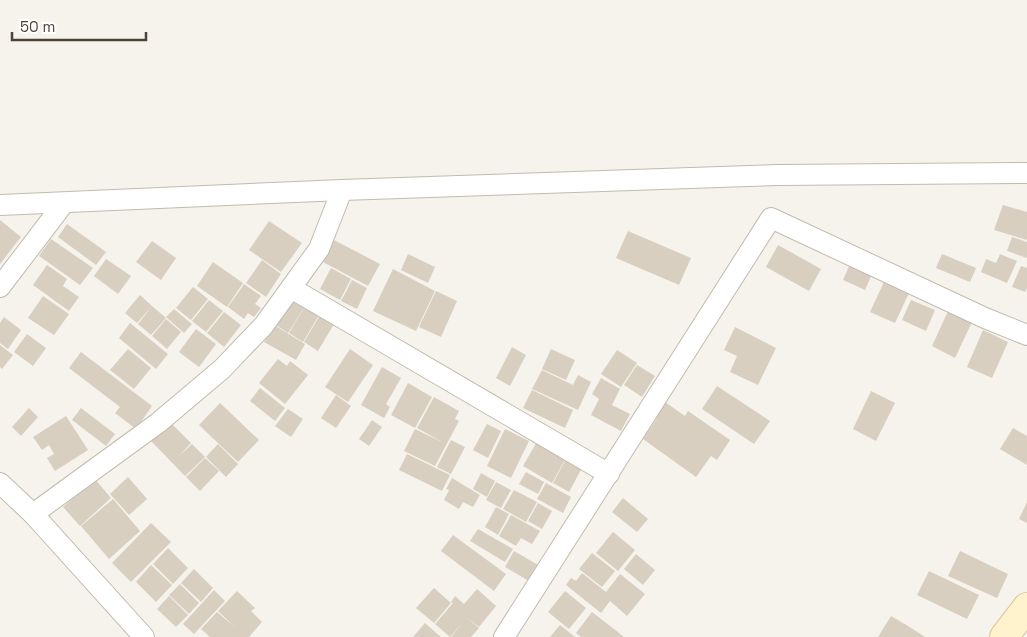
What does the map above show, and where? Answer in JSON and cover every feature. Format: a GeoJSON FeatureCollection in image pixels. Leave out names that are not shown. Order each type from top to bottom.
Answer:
{"type":"FeatureCollection","features":[{"type":"Feature","properties":{"kind":"street"},"geometry":{"type":"LineString","coordinates":[[0,205],[342,190],[777,175],[1027,173]]}},
{"type":"Feature","properties":{"kind":"street"},"geometry":{"type":"LineString","coordinates":[[33,514],[158,423],[222,369],[264,325],[319,249],[342,190]]}},
{"type":"Feature","properties":{"kind":"street"},"geometry":{"type":"LineString","coordinates":[[0,287],[64,203]]}},
{"type":"Feature","properties":{"kind":"street"},"geometry":{"type":"LineString","coordinates":[[504,637],[771,218],[986,318],[1027,335]]}},
{"type":"Feature","properties":{"kind":"street"},"geometry":{"type":"LineString","coordinates":[[292,288],[608,474]]}},
{"type":"Feature","properties":{"kind":"street"},"geometry":{"type":"LineString","coordinates":[[0,483],[33,514],[141,636]]}},
{"type":"Feature","properties":{"kind":"street"},"geometry":{"type":"LineString","coordinates":[[1004,637],[1027,607]]}},
{"type":"Feature","properties":{"kind":"building"},"geometry":{"type":"Polygon","coordinates":[[[1003,205],[1027,212],[1027,240],[994,230],[1003,205]]]}},
{"type":"Feature","properties":{"kind":"building"},"geometry":{"type":"Polygon","coordinates":[[[0,220],[21,237],[0,264],[0,220]]]}},
{"type":"Feature","properties":{"kind":"building"},"geometry":{"type":"Polygon","coordinates":[[[269,221],[302,243],[281,272],[249,250],[269,221]]]}},
{"type":"Feature","properties":{"kind":"building"},"geometry":{"type":"Polygon","coordinates":[[[67,224],[106,252],[96,265],[58,237],[67,224]]]}},
{"type":"Feature","properties":{"kind":"building"},"geometry":{"type":"Polygon","coordinates":[[[628,231],[691,258],[679,285],[616,258],[628,231]]]}},
{"type":"Feature","properties":{"kind":"building"},"geometry":{"type":"Polygon","coordinates":[[[1012,237],[1027,242],[1027,258],[1007,251],[1012,237]]]}},
{"type":"Feature","properties":{"kind":"building"},"geometry":{"type":"Polygon","coordinates":[[[51,239],[93,268],[80,285],[39,256],[51,239]]]}},
{"type":"Feature","properties":{"kind":"building"},"geometry":{"type":"Polygon","coordinates":[[[334,240],[380,264],[368,286],[323,262],[334,240]]]}},
{"type":"Feature","properties":{"kind":"building"},"geometry":{"type":"Polygon","coordinates":[[[152,241],[176,258],[161,280],[136,262],[152,241]]]}},
{"type":"Feature","properties":{"kind":"building"},"geometry":{"type":"Polygon","coordinates":[[[778,245],[821,269],[809,291],[766,267],[778,245]]]}},
{"type":"Feature","properties":{"kind":"building"},"geometry":{"type":"Polygon","coordinates":[[[408,254],[435,267],[428,283],[401,270],[408,254]]]}},
{"type":"Feature","properties":{"kind":"building"},"geometry":{"type":"Polygon","coordinates":[[[942,254],[976,268],[970,282],[936,268],[942,254]]]}},
{"type":"Feature","properties":{"kind":"building"},"geometry":{"type":"Polygon","coordinates":[[[1000,254],[1017,261],[1007,283],[981,272],[986,259],[996,263],[1000,254]]]}},
{"type":"Feature","properties":{"kind":"building"},"geometry":{"type":"Polygon","coordinates":[[[106,259],[131,276],[118,294],[94,276],[106,259]]]}},
{"type":"Feature","properties":{"kind":"building"},"geometry":{"type":"Polygon","coordinates":[[[262,260],[281,274],[266,297],[246,283],[262,260]]]}},
{"type":"Feature","properties":{"kind":"building"},"geometry":{"type":"Polygon","coordinates":[[[213,262],[243,283],[227,307],[197,286],[213,262]]]}},
{"type":"Feature","properties":{"kind":"building"},"geometry":{"type":"Polygon","coordinates":[[[850,264],[872,274],[865,290],[843,280],[850,264]]]}},
{"type":"Feature","properties":{"kind":"building"},"geometry":{"type":"Polygon","coordinates":[[[47,265],[67,279],[63,286],[79,297],[69,311],[33,285],[47,265]]]}},
{"type":"Feature","properties":{"kind":"building"},"geometry":{"type":"Polygon","coordinates":[[[1021,266],[1027,268],[1027,288],[1025,292],[1012,287],[1021,266]]]}},
{"type":"Feature","properties":{"kind":"building"},"geometry":{"type":"Polygon","coordinates":[[[331,268],[351,279],[340,300],[320,289],[331,268]]]}},
{"type":"Feature","properties":{"kind":"building"},"geometry":{"type":"Polygon","coordinates":[[[393,269],[435,291],[416,331],[373,311],[393,269]]]}},
{"type":"Feature","properties":{"kind":"building"},"geometry":{"type":"Polygon","coordinates":[[[352,280],[367,288],[357,309],[341,301],[352,280]]]}},
{"type":"Feature","properties":{"kind":"building"},"geometry":{"type":"Polygon","coordinates":[[[884,282],[909,293],[895,323],[870,312],[884,282]]]}},
{"type":"Feature","properties":{"kind":"building"},"geometry":{"type":"Polygon","coordinates":[[[244,284],[261,296],[255,304],[261,308],[254,317],[248,313],[244,319],[228,307],[244,284]]]}},
{"type":"Feature","properties":{"kind":"building"},"geometry":{"type":"Polygon","coordinates":[[[193,287],[208,299],[191,320],[176,308],[193,287]]]}},
{"type":"Feature","properties":{"kind":"building"},"geometry":{"type":"Polygon","coordinates":[[[436,291],[457,301],[441,337],[419,327],[436,291]]]}},
{"type":"Feature","properties":{"kind":"building"},"geometry":{"type":"Polygon","coordinates":[[[140,295],[152,306],[137,323],[125,313],[140,295]]]}},
{"type":"Feature","properties":{"kind":"building"},"geometry":{"type":"Polygon","coordinates":[[[43,296],[69,314],[54,335],[28,318],[43,296]]]}},
{"type":"Feature","properties":{"kind":"building"},"geometry":{"type":"Polygon","coordinates":[[[290,297],[305,306],[288,333],[274,324],[290,297]]]}},
{"type":"Feature","properties":{"kind":"building"},"geometry":{"type":"Polygon","coordinates":[[[209,300],[223,311],[206,332],[192,321],[209,300]]]}},
{"type":"Feature","properties":{"kind":"building"},"geometry":{"type":"Polygon","coordinates":[[[911,300],[935,310],[926,331],[902,320],[911,300]]]}},
{"type":"Feature","properties":{"kind":"building"},"geometry":{"type":"Polygon","coordinates":[[[152,306],[166,318],[151,335],[138,324],[152,306]]]}},
{"type":"Feature","properties":{"kind":"building"},"geometry":{"type":"Polygon","coordinates":[[[305,306],[319,315],[303,342],[289,333],[305,306]]]}},
{"type":"Feature","properties":{"kind":"building"},"geometry":{"type":"Polygon","coordinates":[[[174,309],[192,324],[184,333],[166,317],[174,309]]]}},
{"type":"Feature","properties":{"kind":"building"},"geometry":{"type":"Polygon","coordinates":[[[949,309],[973,320],[955,358],[932,346],[949,309]]]}},
{"type":"Feature","properties":{"kind":"building"},"geometry":{"type":"Polygon","coordinates":[[[224,312],[241,325],[224,347],[207,333],[224,312]]]}},
{"type":"Feature","properties":{"kind":"building"},"geometry":{"type":"Polygon","coordinates":[[[320,315],[334,324],[318,351],[304,342],[320,315]]]}},
{"type":"Feature","properties":{"kind":"building"},"geometry":{"type":"Polygon","coordinates":[[[4,317],[21,330],[8,349],[0,343],[0,323],[4,317]]]}},
{"type":"Feature","properties":{"kind":"building"},"geometry":{"type":"Polygon","coordinates":[[[166,319],[181,332],[167,349],[152,336],[166,319]]]}},
{"type":"Feature","properties":{"kind":"building"},"geometry":{"type":"Polygon","coordinates":[[[130,323],[168,354],[156,369],[119,338],[130,323]]]}},
{"type":"Feature","properties":{"kind":"building"},"geometry":{"type":"Polygon","coordinates":[[[274,325],[305,344],[296,360],[264,342],[274,325]]]}},
{"type":"Feature","properties":{"kind":"building"},"geometry":{"type":"Polygon","coordinates":[[[735,327],[776,348],[758,385],[730,372],[737,356],[724,350],[735,327]]]}},
{"type":"Feature","properties":{"kind":"building"},"geometry":{"type":"Polygon","coordinates":[[[196,329],[216,344],[199,367],[179,352],[196,329]]]}},
{"type":"Feature","properties":{"kind":"building"},"geometry":{"type":"Polygon","coordinates":[[[983,330],[1008,342],[992,378],[967,367],[983,330]]]}},
{"type":"Feature","properties":{"kind":"building"},"geometry":{"type":"Polygon","coordinates":[[[27,334],[46,348],[33,366],[14,352],[27,334]]]}},
{"type":"Feature","properties":{"kind":"building"},"geometry":{"type":"Polygon","coordinates":[[[0,345],[13,355],[2,369],[0,367],[0,345]]]}},
{"type":"Feature","properties":{"kind":"building"},"geometry":{"type":"Polygon","coordinates":[[[512,347],[526,355],[510,386],[496,378],[512,347]]]}},
{"type":"Feature","properties":{"kind":"building"},"geometry":{"type":"Polygon","coordinates":[[[128,349],[151,368],[134,389],[110,370],[128,349]]]}},
{"type":"Feature","properties":{"kind":"building"},"geometry":{"type":"Polygon","coordinates":[[[350,349],[373,365],[348,402],[325,387],[350,349]]]}},
{"type":"Feature","properties":{"kind":"building"},"geometry":{"type":"Polygon","coordinates":[[[551,349],[575,360],[566,380],[542,369],[551,349]]]}},
{"type":"Feature","properties":{"kind":"building"},"geometry":{"type":"Polygon","coordinates":[[[617,350],[637,363],[621,387],[601,374],[617,350]]]}},
{"type":"Feature","properties":{"kind":"building"},"geometry":{"type":"Polygon","coordinates":[[[81,352],[152,406],[136,429],[115,413],[120,407],[69,368],[81,352]]]}},
{"type":"Feature","properties":{"kind":"building"},"geometry":{"type":"Polygon","coordinates":[[[278,359],[287,366],[290,361],[308,375],[285,404],[259,383],[278,359]]]}},
{"type":"Feature","properties":{"kind":"building"},"geometry":{"type":"Polygon","coordinates":[[[637,365],[655,376],[642,397],[624,385],[637,365]]]}},
{"type":"Feature","properties":{"kind":"building"},"geometry":{"type":"Polygon","coordinates":[[[382,367],[401,378],[386,404],[390,407],[384,418],[361,405],[382,367]]]}},
{"type":"Feature","properties":{"kind":"building"},"geometry":{"type":"Polygon","coordinates":[[[542,370],[573,385],[578,375],[591,382],[578,410],[532,389],[542,370]]]}},
{"type":"Feature","properties":{"kind":"building"},"geometry":{"type":"Polygon","coordinates":[[[601,378],[620,389],[612,405],[630,414],[621,431],[591,415],[599,399],[592,394],[601,378]]]}},
{"type":"Feature","properties":{"kind":"building"},"geometry":{"type":"Polygon","coordinates":[[[408,383],[432,397],[415,428],[391,415],[408,383]]]}},
{"type":"Feature","properties":{"kind":"building"},"geometry":{"type":"Polygon","coordinates":[[[717,386],[770,421],[754,444],[702,409],[717,386]]]}},
{"type":"Feature","properties":{"kind":"building"},"geometry":{"type":"Polygon","coordinates":[[[260,388],[285,408],[275,421],[250,401],[260,388]]]}},
{"type":"Feature","properties":{"kind":"building"},"geometry":{"type":"Polygon","coordinates":[[[532,390],[573,410],[565,428],[523,408],[532,390]]]}},
{"type":"Feature","properties":{"kind":"building"},"geometry":{"type":"Polygon","coordinates":[[[871,391],[895,403],[876,441],[853,429],[871,391]]]}},
{"type":"Feature","properties":{"kind":"building"},"geometry":{"type":"Polygon","coordinates":[[[336,395],[351,406],[336,428],[321,418],[336,395]]]}},
{"type":"Feature","properties":{"kind":"building"},"geometry":{"type":"Polygon","coordinates":[[[434,397],[459,411],[455,419],[459,421],[435,466],[404,451],[415,429],[444,443],[417,428],[434,397]]]}},
{"type":"Feature","properties":{"kind":"building"},"geometry":{"type":"Polygon","coordinates":[[[665,402],[685,416],[688,411],[730,440],[717,460],[711,456],[696,477],[643,439],[665,402]]]}},
{"type":"Feature","properties":{"kind":"building"},"geometry":{"type":"Polygon","coordinates":[[[220,403],[259,440],[238,462],[199,425],[220,403]]]}},
{"type":"Feature","properties":{"kind":"building"},"geometry":{"type":"Polygon","coordinates":[[[29,408],[38,417],[21,436],[12,427],[29,408]]]}},
{"type":"Feature","properties":{"kind":"building"},"geometry":{"type":"Polygon","coordinates":[[[81,408],[115,434],[106,446],[72,420],[81,408]]]}},
{"type":"Feature","properties":{"kind":"building"},"geometry":{"type":"Polygon","coordinates":[[[288,409],[303,419],[291,437],[275,426],[288,409]]]}},
{"type":"Feature","properties":{"kind":"building"},"geometry":{"type":"Polygon","coordinates":[[[66,416],[88,450],[55,471],[47,458],[54,454],[49,445],[42,450],[33,437],[66,416]]]}},
{"type":"Feature","properties":{"kind":"building"},"geometry":{"type":"Polygon","coordinates":[[[372,420],[382,427],[369,446],[359,439],[372,420]]]}},
{"type":"Feature","properties":{"kind":"building"},"geometry":{"type":"Polygon","coordinates":[[[170,422],[191,443],[179,456],[192,444],[205,457],[185,476],[151,441],[170,422]]]}},
{"type":"Feature","properties":{"kind":"building"},"geometry":{"type":"Polygon","coordinates":[[[487,424],[501,431],[488,458],[473,450],[487,424]]]}},
{"type":"Feature","properties":{"kind":"building"},"geometry":{"type":"Polygon","coordinates":[[[1013,428],[1027,436],[1027,465],[1000,449],[1013,428]]]}},
{"type":"Feature","properties":{"kind":"building"},"geometry":{"type":"Polygon","coordinates":[[[505,429],[529,441],[511,478],[487,466],[505,429]]]}},
{"type":"Feature","properties":{"kind":"building"},"geometry":{"type":"Polygon","coordinates":[[[451,440],[465,447],[451,474],[437,467],[451,440]]]}},
{"type":"Feature","properties":{"kind":"building"},"geometry":{"type":"Polygon","coordinates":[[[538,440],[567,456],[552,483],[523,466],[538,440]]]}},
{"type":"Feature","properties":{"kind":"building"},"geometry":{"type":"Polygon","coordinates":[[[218,444],[238,464],[226,477],[206,457],[218,444]]]}},
{"type":"Feature","properties":{"kind":"building"},"geometry":{"type":"Polygon","coordinates":[[[407,454],[450,475],[442,491],[399,470],[407,454]]]}},
{"type":"Feature","properties":{"kind":"building"},"geometry":{"type":"Polygon","coordinates":[[[567,457],[583,466],[569,492],[553,483],[567,457]]]}},
{"type":"Feature","properties":{"kind":"building"},"geometry":{"type":"Polygon","coordinates":[[[205,458],[219,471],[200,491],[186,477],[205,458]]]}},
{"type":"Feature","properties":{"kind":"building"},"geometry":{"type":"Polygon","coordinates":[[[526,472],[544,482],[538,494],[519,484],[526,472]]]}},
{"type":"Feature","properties":{"kind":"building"},"geometry":{"type":"Polygon","coordinates":[[[481,473],[495,481],[487,497],[473,489],[481,473]]]}},
{"type":"Feature","properties":{"kind":"building"},"geometry":{"type":"Polygon","coordinates":[[[128,477],[147,499],[129,515],[110,494],[128,477]]]}},
{"type":"Feature","properties":{"kind":"building"},"geometry":{"type":"Polygon","coordinates":[[[452,478],[480,495],[473,507],[463,502],[459,509],[444,500],[449,490],[446,489],[452,478]]]}},
{"type":"Feature","properties":{"kind":"building"},"geometry":{"type":"Polygon","coordinates":[[[95,479],[111,498],[80,526],[63,507],[95,479]]]}},
{"type":"Feature","properties":{"kind":"building"},"geometry":{"type":"Polygon","coordinates":[[[496,482],[511,490],[501,508],[486,500],[496,482]]]}},
{"type":"Feature","properties":{"kind":"building"},"geometry":{"type":"Polygon","coordinates":[[[546,483],[571,497],[563,513],[537,499],[546,483]]]}},
{"type":"Feature","properties":{"kind":"building"},"geometry":{"type":"Polygon","coordinates":[[[514,490],[537,502],[526,522],[503,509],[514,490]]]}},
{"type":"Feature","properties":{"kind":"building"},"geometry":{"type":"Polygon","coordinates":[[[623,498],[648,519],[637,532],[612,512],[623,498]]]}},
{"type":"Feature","properties":{"kind":"building"},"geometry":{"type":"Polygon","coordinates":[[[113,499],[140,531],[109,559],[81,526],[113,499]]]}},
{"type":"Feature","properties":{"kind":"building"},"geometry":{"type":"Polygon","coordinates":[[[1027,502],[1027,523],[1019,519],[1027,502]]]}},
{"type":"Feature","properties":{"kind":"building"},"geometry":{"type":"Polygon","coordinates":[[[538,503],[552,511],[542,529],[528,521],[538,503]]]}},
{"type":"Feature","properties":{"kind":"building"},"geometry":{"type":"Polygon","coordinates":[[[496,507],[509,514],[498,535],[485,527],[496,507]]]}},
{"type":"Feature","properties":{"kind":"building"},"geometry":{"type":"Polygon","coordinates":[[[511,515],[540,531],[532,544],[521,538],[516,546],[499,536],[511,515]]]}},
{"type":"Feature","properties":{"kind":"building"},"geometry":{"type":"Polygon","coordinates":[[[151,523],[171,542],[131,582],[112,563],[151,523]]]}},
{"type":"Feature","properties":{"kind":"building"},"geometry":{"type":"Polygon","coordinates":[[[478,529],[513,549],[505,562],[470,541],[478,529]]]}},
{"type":"Feature","properties":{"kind":"building"},"geometry":{"type":"Polygon","coordinates":[[[613,532],[635,550],[618,571],[596,553],[613,532]]]}},
{"type":"Feature","properties":{"kind":"building"},"geometry":{"type":"Polygon","coordinates":[[[453,535],[506,574],[494,591],[441,551],[453,535]]]}},
{"type":"Feature","properties":{"kind":"building"},"geometry":{"type":"Polygon","coordinates":[[[168,548],[188,568],[173,584],[153,564],[168,548]]]}},
{"type":"Feature","properties":{"kind":"building"},"geometry":{"type":"Polygon","coordinates":[[[514,551],[538,565],[529,581],[505,567],[514,551]]]}},
{"type":"Feature","properties":{"kind":"building"},"geometry":{"type":"Polygon","coordinates":[[[960,551],[1008,574],[997,598],[948,576],[960,551]]]}},
{"type":"Feature","properties":{"kind":"building"},"geometry":{"type":"Polygon","coordinates":[[[592,553],[615,571],[602,587],[579,569],[592,553]]]}},
{"type":"Feature","properties":{"kind":"building"},"geometry":{"type":"Polygon","coordinates":[[[636,554],[655,570],[643,585],[624,569],[636,554]]]}},
{"type":"Feature","properties":{"kind":"building"},"geometry":{"type":"Polygon","coordinates":[[[151,565],[172,585],[156,602],[136,582],[151,565]]]}},
{"type":"Feature","properties":{"kind":"building"},"geometry":{"type":"Polygon","coordinates":[[[194,569],[213,588],[201,602],[181,583],[194,569]]]}},
{"type":"Feature","properties":{"kind":"building"},"geometry":{"type":"Polygon","coordinates":[[[929,571],[979,595],[967,619],[917,595],[929,571]]]}},
{"type":"Feature","properties":{"kind":"building"},"geometry":{"type":"Polygon","coordinates":[[[582,573],[606,592],[620,574],[645,594],[627,616],[610,601],[601,613],[566,585],[571,578],[576,581],[582,573]]]}},
{"type":"Feature","properties":{"kind":"building"},"geometry":{"type":"Polygon","coordinates":[[[180,584],[199,603],[189,614],[169,595],[180,584]]]}},
{"type":"Feature","properties":{"kind":"building"},"geometry":{"type":"Polygon","coordinates":[[[434,588],[451,603],[434,623],[416,608],[434,588]]]}},
{"type":"Feature","properties":{"kind":"building"},"geometry":{"type":"Polygon","coordinates":[[[477,589],[496,606],[479,627],[467,618],[479,628],[471,637],[451,637],[462,623],[450,637],[435,624],[453,603],[451,602],[455,596],[464,604],[477,589]]]}},
{"type":"Feature","properties":{"kind":"building"},"geometry":{"type":"Polygon","coordinates":[[[214,590],[225,601],[194,634],[183,624],[214,590]]]}},
{"type":"Feature","properties":{"kind":"building"},"geometry":{"type":"Polygon","coordinates":[[[237,591],[255,608],[251,611],[262,622],[249,637],[210,637],[201,629],[217,612],[236,628],[218,611],[237,591]]]}},
{"type":"Feature","properties":{"kind":"building"},"geometry":{"type":"Polygon","coordinates":[[[565,591],[586,608],[569,629],[548,612],[565,591]]]}},
{"type":"Feature","properties":{"kind":"building"},"geometry":{"type":"Polygon","coordinates":[[[169,596],[188,615],[176,627],[157,609],[169,596]]]}},
{"type":"Feature","properties":{"kind":"building"},"geometry":{"type":"Polygon","coordinates":[[[592,612],[624,637],[581,637],[576,633],[592,612]]]}},
{"type":"Feature","properties":{"kind":"building"},"geometry":{"type":"Polygon","coordinates":[[[891,616],[908,626],[925,637],[878,637],[891,616]]]}},
{"type":"Feature","properties":{"kind":"building"},"geometry":{"type":"Polygon","coordinates":[[[425,623],[441,637],[413,637],[425,623]]]}},
{"type":"Feature","properties":{"kind":"building"},"geometry":{"type":"Polygon","coordinates":[[[560,625],[575,637],[550,637],[560,625]]]}}]}
